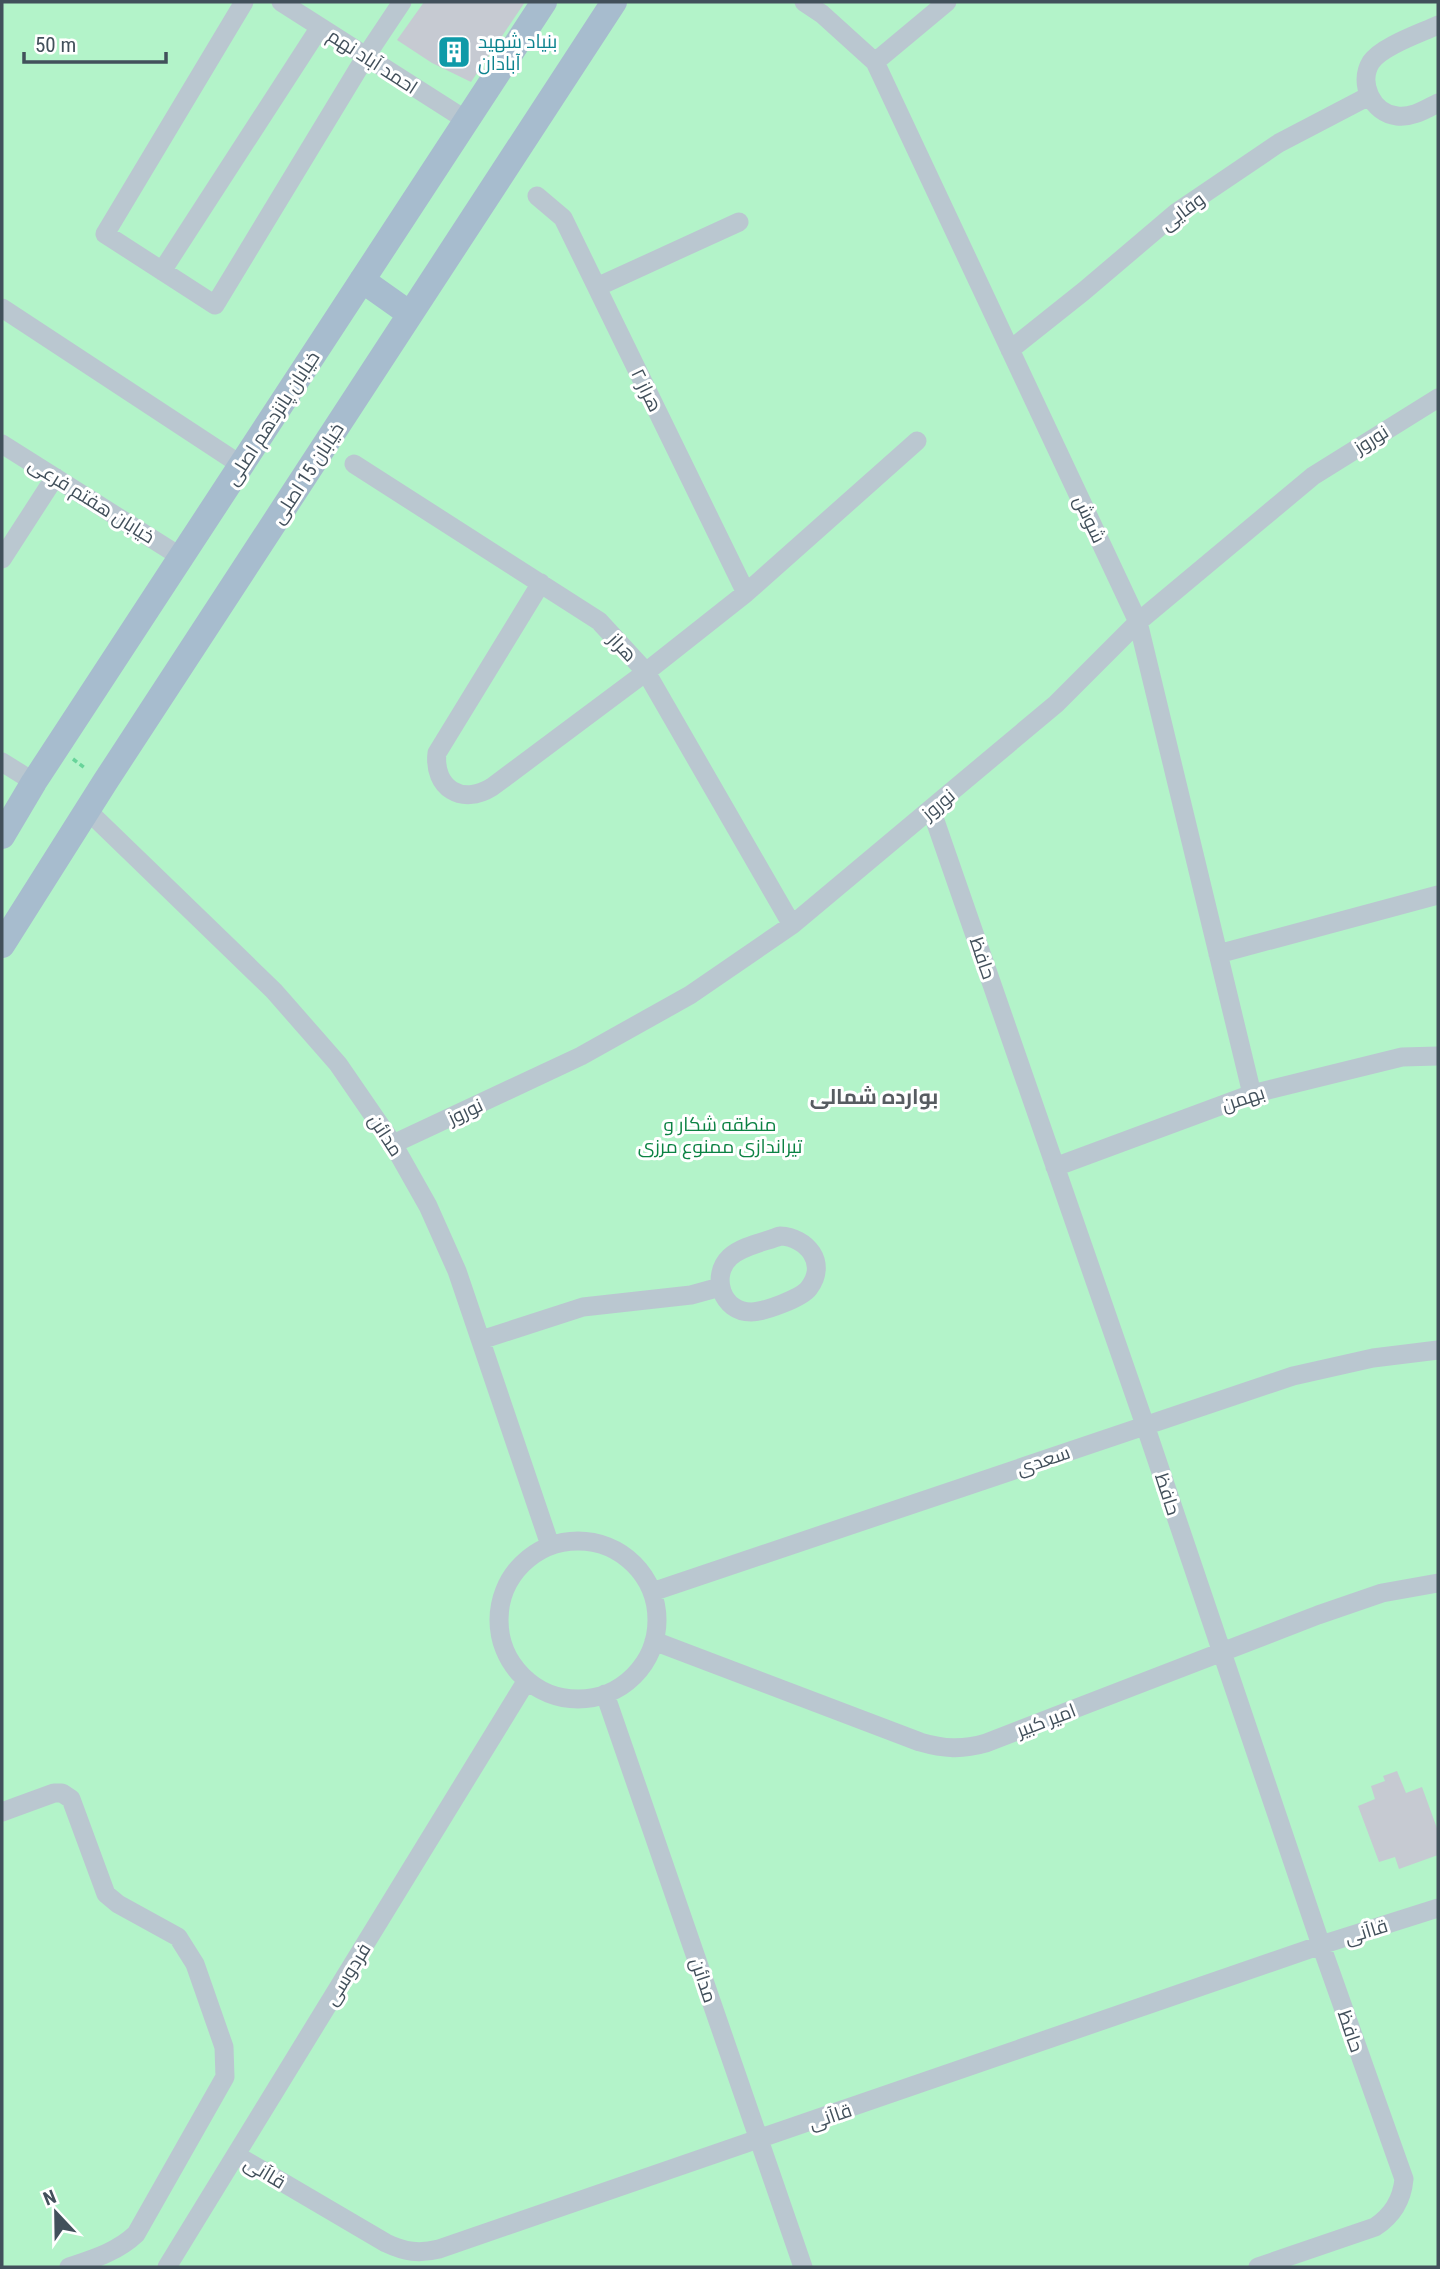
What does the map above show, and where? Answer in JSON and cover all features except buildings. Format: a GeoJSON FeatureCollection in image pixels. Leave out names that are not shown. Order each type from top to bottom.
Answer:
{"type":"FeatureCollection","features":[{"type":"Feature","properties":{"kind":"main road","name":"خیابان پانزدهم اصلی"},"geometry":{"type":"LineString","coordinates":[[2,836],[34,782],[544,2]]}},
{"type":"Feature","properties":{"kind":"main road","name":"خیابان 15 اصلی"},"geometry":{"type":"LineString","coordinates":[[2,945],[105,782],[614,2]]}},
{"type":"Feature","properties":{"kind":"main road"},"geometry":{"type":"LineString","coordinates":[[362,280],[411,314]]}},
{"type":"Feature","properties":{"kind":"street"},"geometry":{"type":"LineString","coordinates":[[244,2],[105,234],[215,305],[366,56],[402,2]]}},
{"type":"Feature","properties":{"kind":"street","name":"شوش"},"geometry":{"type":"LineString","coordinates":[[804,2],[821,13],[875,62],[1138,622],[1252,1094]]}},
{"type":"Feature","properties":{"kind":"street"},"geometry":{"type":"LineString","coordinates":[[875,62],[947,2]]}},
{"type":"Feature","properties":{"kind":"street","name":"احمد آباد نهم"},"geometry":{"type":"LineString","coordinates":[[292,5],[320,27],[466,120]]}},
{"type":"Feature","properties":{"kind":"street"},"geometry":{"type":"LineString","coordinates":[[1438,25],[1380,52],[1367,72],[1366,85],[1376,106],[1398,117],[1410,116],[1438,103]]}},
{"type":"Feature","properties":{"kind":"street"},"geometry":{"type":"LineString","coordinates":[[162,271],[320,27]]}},
{"type":"Feature","properties":{"kind":"street","name":"وفایی"},"geometry":{"type":"LineString","coordinates":[[1010,350],[1177,212],[1279,143],[1369,96]]}},
{"type":"Feature","properties":{"kind":"street","name":"هراز ۲"},"geometry":{"type":"LineString","coordinates":[[537,196],[563,218],[746,593]]}},
{"type":"Feature","properties":{"kind":"street"},"geometry":{"type":"LineString","coordinates":[[597,287],[740,222]]}},
{"type":"Feature","properties":{"kind":"street"},"geometry":{"type":"LineString","coordinates":[[2,308],[242,465]]}},
{"type":"Feature","properties":{"kind":"street","name":"نوروز"},"geometry":{"type":"LineString","coordinates":[[393,1144],[581,1056],[690,995],[792,925],[1056,704],[1138,622],[1313,476],[1438,398]]}},
{"type":"Feature","properties":{"kind":"street"},"geometry":{"type":"LineString","coordinates":[[541,583],[437,752],[438,774],[452,790],[462,795],[483,793],[646,672],[746,593],[917,441]]}},
{"type":"Feature","properties":{"kind":"street","name":"خیابان هفتم فرعی"},"geometry":{"type":"LineString","coordinates":[[2,444],[181,557]]}},
{"type":"Feature","properties":{"kind":"street","name":"هراز"},"geometry":{"type":"LineString","coordinates":[[354,464],[599,621],[646,672],[792,925]]}},
{"type":"Feature","properties":{"kind":"street"},"geometry":{"type":"LineString","coordinates":[[2,559],[55,477]]}},
{"type":"Feature","properties":{"kind":"street"},"geometry":{"type":"LineString","coordinates":[[2,762],[34,782]]}},
{"type":"Feature","properties":{"kind":"street","name":"حافظ"},"geometry":{"type":"LineString","coordinates":[[931,809],[1404,2179],[1403,2194],[1387,2219],[1375,2227],[1258,2267]]}},
{"type":"Feature","properties":{"kind":"street","name":"مدائن"},"geometry":{"type":"LineString","coordinates":[[87,810],[274,991],[338,1064],[393,1144],[428,1206],[457,1271],[550,1545]]}},
{"type":"Feature","properties":{"kind":"street"},"geometry":{"type":"LineString","coordinates":[[1219,954],[1438,895]]}},
{"type":"Feature","properties":{"kind":"street","name":"بهمن"},"geometry":{"type":"LineString","coordinates":[[1055,1167],[1252,1094],[1402,1057],[1438,1056]]}},
{"type":"Feature","properties":{"kind":"street"},"geometry":{"type":"LineString","coordinates":[[780,1237],[800,1241],[814,1257],[815,1279],[802,1296],[759,1311],[739,1310],[723,1296],[720,1287],[723,1266],[729,1258],[737,1252],[780,1237]]}},
{"type":"Feature","properties":{"kind":"street"},"geometry":{"type":"LineString","coordinates":[[481,1340],[583,1307],[691,1295],[720,1287]]}},
{"type":"Feature","properties":{"kind":"street","name":"سعدی"},"geometry":{"type":"LineString","coordinates":[[652,1592],[1293,1376],[1373,1358],[1438,1350]]}},
{"type":"Feature","properties":{"kind":"street"},"geometry":{"type":"LineString","coordinates":[[574,1541],[599,1543],[622,1553],[640,1570],[652,1592],[657,1616],[654,1641],[644,1663],[627,1681],[605,1693],[581,1699],[556,1696],[534,1686],[515,1669],[503,1647],[498,1623],[501,1598],[512,1576],[528,1558],[550,1545],[574,1541]]}},
{"type":"Feature","properties":{"kind":"street","name":"امیر کبیر"},"geometry":{"type":"LineString","coordinates":[[654,1641],[920,1742],[942,1748],[964,1749],[999,1738],[1318,1615],[1382,1593],[1438,1583]]}},
{"type":"Feature","properties":{"kind":"street","name":"فردوسی"},"geometry":{"type":"LineString","coordinates":[[167,2267],[527,1680]]}},
{"type":"Feature","properties":{"kind":"street","name":"مدائن"},"geometry":{"type":"LineString","coordinates":[[605,1693],[803,2267]]}},
{"type":"Feature","properties":{"kind":"street"},"geometry":{"type":"LineString","coordinates":[[2,1812],[54,1793],[62,1793],[71,1799],[106,1894],[118,1904],[178,1937],[195,1964],[223,2047],[225,2077],[136,2234],[125,2245],[69,2267]]}},
{"type":"Feature","properties":{"kind":"street","name":"قاآنی"},"geometry":{"type":"LineString","coordinates":[[236,2155],[386,2244],[403,2251],[421,2253],[760,2140],[1321,1945],[1438,1908]]}},
{"type":"Feature","properties":{"kind":"path"},"geometry":{"type":"LineString","coordinates":[[57,747],[105,782]]}},
{"type":"Feature","properties":{"kind":"green space","name":"منطقه شکار و تیراندازی ممنوع مرزی"},"geometry":{"type":"Polygon","coordinates":[[[2,2],[1438,2],[1438,2267],[2,2267],[2,2]]]}},
{"type":"Feature","properties":{"kind":"place","name":"بنیاد شهید آبادان"},"geometry":{"type":"Point","coordinates":[454,52]}},
{"type":"Feature","properties":{"kind":"district","name":"بوارده شمالی"},"geometry":{"type":"Point","coordinates":[874,1097]}}]}
